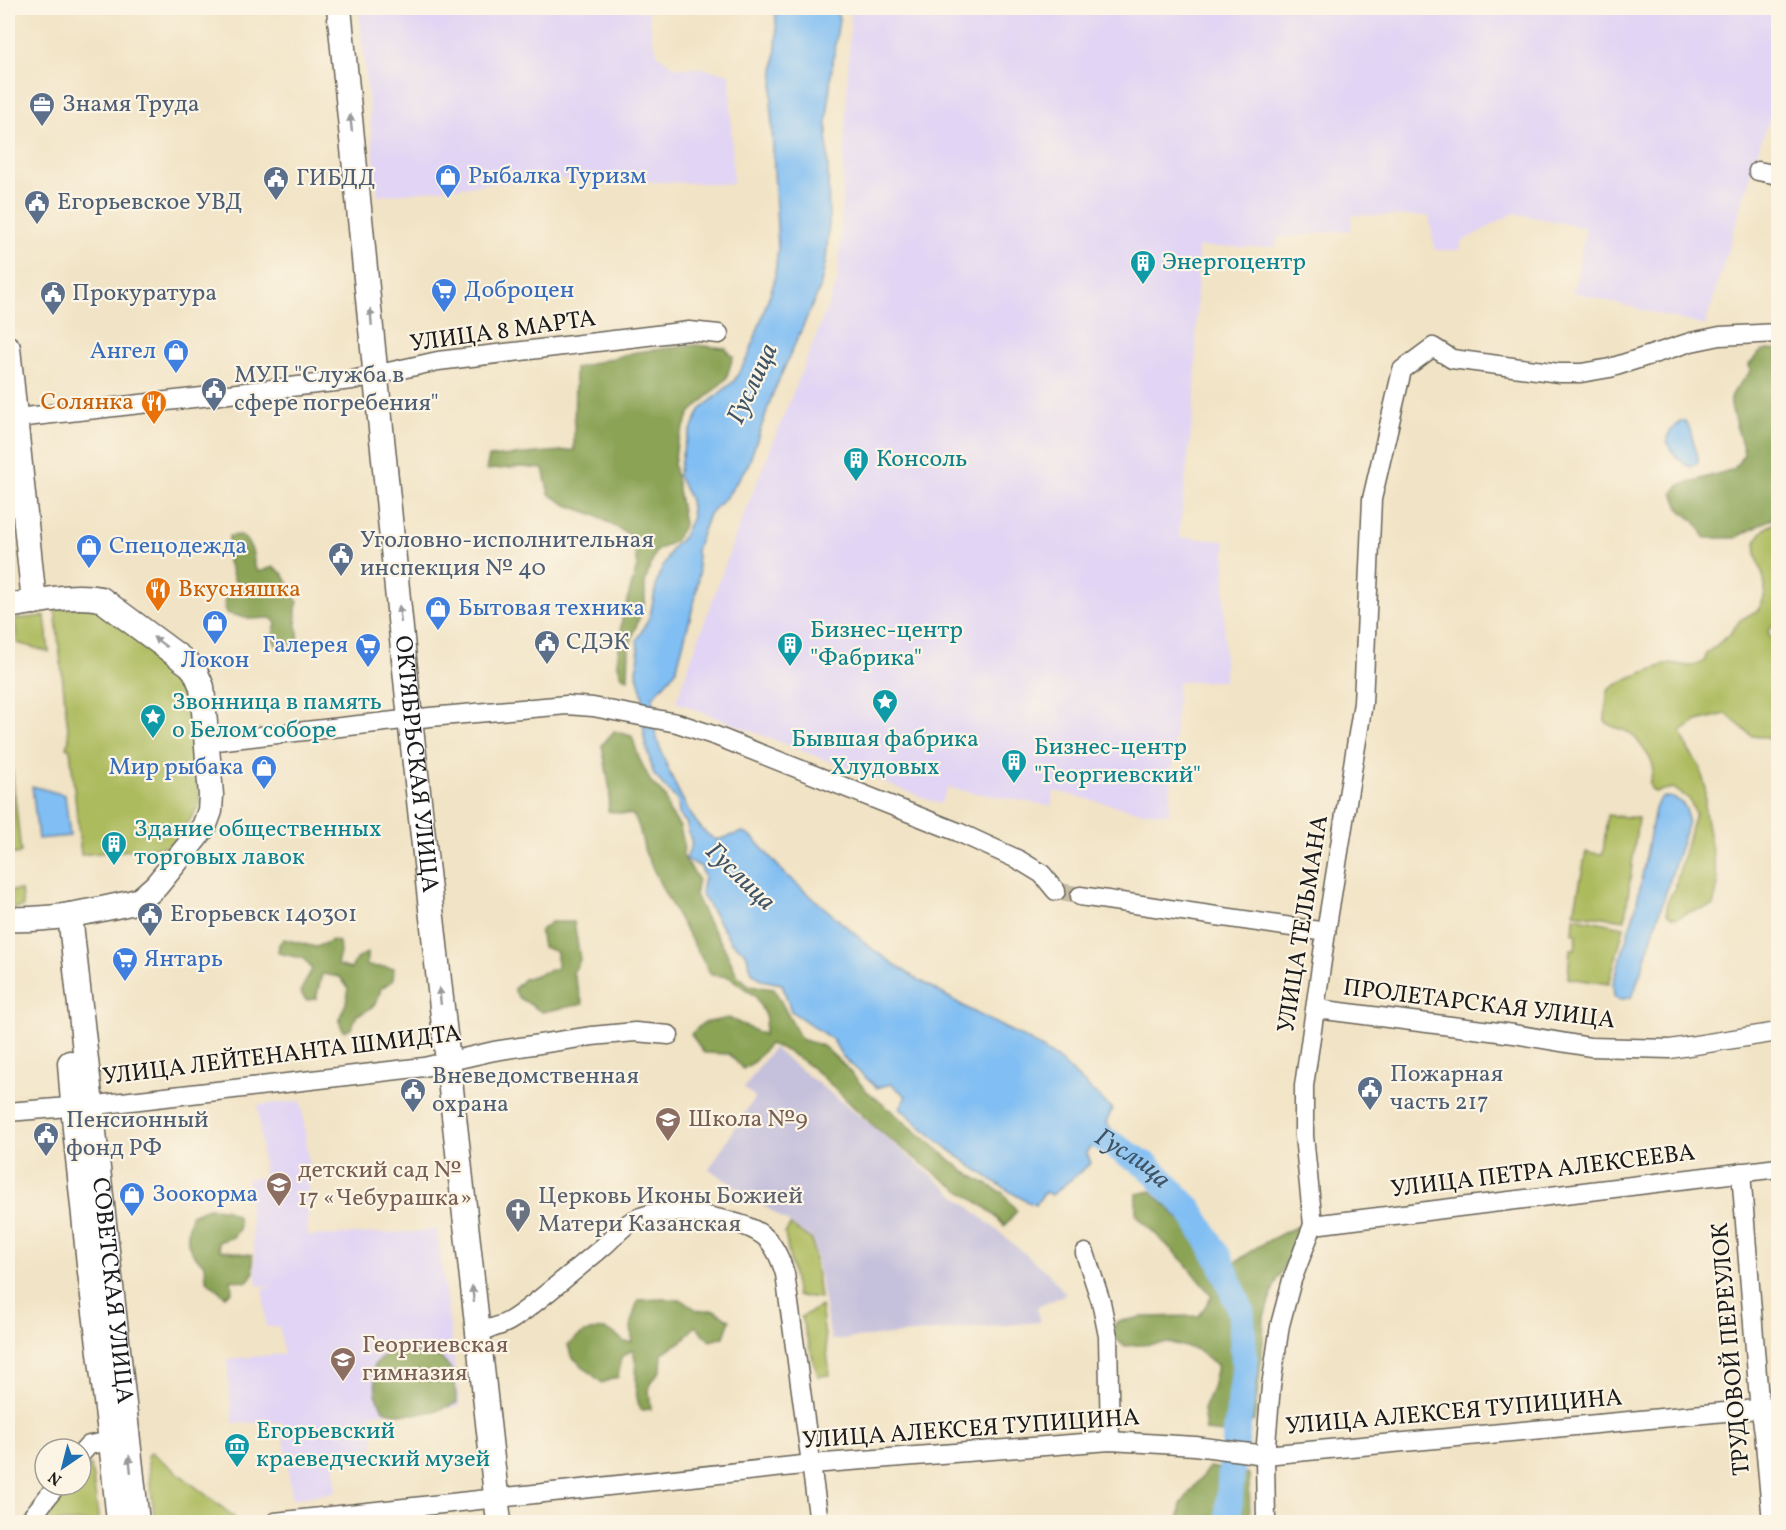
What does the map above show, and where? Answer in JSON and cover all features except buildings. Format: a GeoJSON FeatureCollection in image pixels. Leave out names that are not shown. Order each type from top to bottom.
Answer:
{"type":"FeatureCollection","features":[{"type":"Feature","properties":{"kind":"main road","name":"ОКТЯБРЬСКАЯ УЛИЦА"},"geometry":{"type":"LineString","coordinates":[[339,8],[410,719],[499,1522]]}},
{"type":"Feature","properties":{"kind":"main road"},"geometry":{"type":"LineString","coordinates":[[8,348],[20,604]]}},
{"type":"Feature","properties":{"kind":"main road"},"geometry":{"type":"LineString","coordinates":[[8,495],[20,604]]}},
{"type":"Feature","properties":{"kind":"main road"},"geometry":{"type":"LineString","coordinates":[[8,919],[33,920],[62,917],[140,900],[156,886],[204,827],[210,811],[211,795],[202,687],[190,665],[101,599],[65,598],[20,604]]}},
{"type":"Feature","properties":{"kind":"main road","name":"СОВЕТСКАЯ УЛИЦА"},"geometry":{"type":"LineString","coordinates":[[62,917],[81,1106],[137,1522]]}},
{"type":"Feature","properties":{"kind":"main road","name":"СОВЕТСКАЯ УЛИЦА"},"geometry":{"type":"LineString","coordinates":[[81,1106],[89,1263],[119,1522]]}},
{"type":"Feature","properties":{"kind":"street"},"geometry":{"type":"LineString","coordinates":[[1758,171],[1779,175]]}},
{"type":"Feature","properties":{"kind":"street","name":"УЛИЦА 8 МАРТА"},"geometry":{"type":"LineString","coordinates":[[11,419],[352,380],[438,361],[689,331],[719,334]]}},
{"type":"Feature","properties":{"kind":"street","name":"УЛИЦА ТЕЛЬМАНА"},"geometry":{"type":"LineString","coordinates":[[1266,1522],[1257,1454],[1271,1386],[1280,1325],[1292,1280],[1313,1225],[1304,1136],[1304,1086],[1363,703],[1372,499],[1402,370],[1433,347],[1452,359],[1559,373],[1581,373],[1610,368],[1691,342],[1720,336],[1779,333]]}},
{"type":"Feature","properties":{"kind":"street"},"geometry":{"type":"LineString","coordinates":[[207,742],[410,719],[567,705],[593,707],[677,723],[716,736],[968,837],[1019,860],[1042,874],[1056,891]]}},
{"type":"Feature","properties":{"kind":"street"},"geometry":{"type":"LineString","coordinates":[[1080,896],[1326,932]]}},
{"type":"Feature","properties":{"kind":"street","name":"ПРОЛЕТАРСКАЯ УЛИЦА"},"geometry":{"type":"LineString","coordinates":[[1317,1009],[1590,1047],[1670,1048],[1779,1032]]}},
{"type":"Feature","properties":{"kind":"street","name":"УЛИЦА ЛЕЙТЕНАНТА ШМИДТА"},"geometry":{"type":"LineString","coordinates":[[8,1112],[81,1106],[413,1068],[494,1051],[592,1036],[635,1032],[669,1035]]}},
{"type":"Feature","properties":{"kind":"street","name":"УЛИЦА ПЕТРА АЛЕКСЕЕВА"},"geometry":{"type":"LineString","coordinates":[[1313,1225],[1779,1168]]}},
{"type":"Feature","properties":{"kind":"street","name":"ТРУДОВОЙ ПЕРЕУЛОК"},"geometry":{"type":"LineString","coordinates":[[1740,1172],[1772,1522]]}},
{"type":"Feature","properties":{"kind":"street"},"geometry":{"type":"LineString","coordinates":[[477,1330],[496,1328],[513,1320],[594,1255],[632,1221],[652,1214],[693,1212],[759,1231],[770,1241],[779,1255],[785,1274],[819,1522]]}},
{"type":"Feature","properties":{"kind":"street"},"geometry":{"type":"LineString","coordinates":[[1085,1253],[1101,1302],[1108,1336],[1110,1440]]}},
{"type":"Feature","properties":{"kind":"street","name":"УЛИЦА АЛЕКСЕЯ ТУПИЦИНА"},"geometry":{"type":"LineString","coordinates":[[274,1522],[812,1464],[1110,1440],[1257,1454],[1779,1407]]}},
{"type":"Feature","properties":{"kind":"street"},"geometry":{"type":"LineString","coordinates":[[93,1444],[111,1441]]}},
{"type":"Feature","properties":{"kind":"street"},"geometry":{"type":"LineString","coordinates":[[28,1522],[48,1497]]}},
{"type":"Feature","properties":{"kind":"shaded area"},"geometry":{"type":"Polygon","coordinates":[[[359,8],[638,8],[639,11],[648,10],[652,37],[658,55],[676,68],[699,68],[730,74],[733,184],[559,179],[378,196],[359,8]]]}},
{"type":"Feature","properties":{"kind":"shaded area"},"geometry":{"type":"Polygon","coordinates":[[[851,8],[1778,8],[1778,119],[1770,118],[1760,144],[1705,326],[1573,292],[1586,228],[1514,213],[1461,242],[1460,250],[1435,250],[1429,216],[1352,215],[1351,230],[1277,238],[1276,247],[1198,247],[1195,396],[1179,537],[1225,541],[1224,681],[1178,682],[1169,814],[1138,811],[1054,791],[1051,806],[948,788],[940,804],[676,702],[735,537],[838,281],[851,8]]]}},
{"type":"Feature","properties":{"kind":"shaded area"},"geometry":{"type":"Polygon","coordinates":[[[773,1048],[877,1130],[1048,1273],[1066,1294],[1036,1308],[1040,1322],[831,1340],[813,1239],[709,1169],[755,1097],[744,1088],[773,1048]]]}},
{"type":"Feature","properties":{"kind":"shaded area","name":"Георгиевская гимназия"},"geometry":{"type":"Polygon","coordinates":[[[301,1101],[309,1165],[307,1236],[437,1229],[460,1407],[371,1414],[374,1448],[334,1453],[336,1492],[292,1499],[282,1422],[233,1423],[227,1359],[284,1354],[279,1326],[266,1327],[263,1288],[273,1286],[257,1285],[247,1179],[264,1177],[258,1105],[301,1101]]]}},
{"type":"Feature","properties":{"kind":"green space"},"geometry":{"type":"Polygon","coordinates":[[[696,345],[725,348],[733,357],[726,379],[690,413],[677,444],[674,465],[684,524],[675,541],[656,551],[645,582],[645,601],[629,647],[628,679],[622,677],[617,663],[622,619],[637,566],[633,537],[595,515],[567,505],[549,494],[543,469],[522,467],[486,470],[489,457],[574,450],[575,368],[636,352],[696,345]]]}},
{"type":"Feature","properties":{"kind":"green space"},"geometry":{"type":"Polygon","coordinates":[[[1778,349],[1778,515],[1736,538],[1705,538],[1698,525],[1679,508],[1673,493],[1680,485],[1734,469],[1744,454],[1732,409],[1732,395],[1750,371],[1749,365],[1758,354],[1778,349]]]}},
{"type":"Feature","properties":{"kind":"green space"},"geometry":{"type":"Polygon","coordinates":[[[1778,520],[1778,619],[1768,631],[1778,653],[1778,739],[1752,736],[1726,714],[1697,721],[1681,732],[1689,751],[1700,767],[1705,786],[1705,812],[1718,884],[1713,906],[1689,912],[1678,918],[1671,917],[1667,913],[1667,902],[1675,887],[1695,813],[1689,799],[1673,788],[1655,792],[1651,789],[1653,766],[1645,751],[1632,734],[1611,726],[1605,721],[1607,693],[1610,688],[1631,677],[1670,663],[1689,666],[1701,663],[1705,660],[1706,654],[1730,634],[1740,620],[1758,610],[1764,596],[1765,584],[1756,551],[1757,541],[1763,531],[1778,520]]]}},
{"type":"Feature","properties":{"kind":"green space"},"geometry":{"type":"Polygon","coordinates":[[[241,535],[251,549],[254,566],[259,572],[273,567],[286,578],[298,602],[296,616],[299,641],[282,647],[277,646],[272,638],[276,623],[271,618],[249,619],[226,613],[224,601],[236,584],[228,562],[229,536],[241,535]]]}},
{"type":"Feature","properties":{"kind":"green space"},"geometry":{"type":"Polygon","coordinates":[[[94,606],[178,664],[191,689],[199,758],[195,759],[200,804],[173,846],[81,855],[70,749],[66,747],[69,739],[55,609],[94,606]]]}},
{"type":"Feature","properties":{"kind":"green space"},"geometry":{"type":"Polygon","coordinates":[[[45,616],[49,652],[17,643],[15,619],[45,616]]]}},
{"type":"Feature","properties":{"kind":"green space"},"geometry":{"type":"Polygon","coordinates":[[[614,731],[632,736],[639,758],[651,782],[665,796],[669,811],[680,827],[684,844],[683,856],[698,879],[695,895],[737,975],[750,986],[774,989],[801,1039],[823,1046],[867,1091],[965,1172],[1003,1193],[1017,1211],[1004,1226],[986,1208],[888,1138],[800,1059],[769,1044],[754,1062],[743,1069],[729,1054],[704,1053],[691,1034],[703,1023],[729,1018],[764,1035],[766,1018],[756,997],[729,977],[711,975],[663,890],[645,852],[639,827],[633,815],[608,811],[610,791],[602,745],[614,731]]]}},
{"type":"Feature","properties":{"kind":"green space"},"geometry":{"type":"Polygon","coordinates":[[[8,733],[21,853],[8,855],[8,733]]]}},
{"type":"Feature","properties":{"kind":"green space"},"geometry":{"type":"Polygon","coordinates":[[[1607,815],[1638,818],[1625,920],[1574,913],[1586,852],[1603,854],[1607,815]]]}},
{"type":"Feature","properties":{"kind":"green space"},"geometry":{"type":"Polygon","coordinates":[[[21,890],[23,907],[8,909],[8,891],[21,890]]]}},
{"type":"Feature","properties":{"kind":"green space"},"geometry":{"type":"Polygon","coordinates":[[[1574,917],[1624,927],[1609,984],[1568,978],[1570,949],[1575,949],[1577,934],[1573,933],[1574,917]]]}},
{"type":"Feature","properties":{"kind":"green space"},"geometry":{"type":"Polygon","coordinates":[[[551,922],[574,922],[580,960],[573,973],[583,1004],[542,1012],[518,997],[514,989],[524,979],[557,968],[557,952],[543,947],[540,931],[551,922]]]}},
{"type":"Feature","properties":{"kind":"green space"},"geometry":{"type":"Polygon","coordinates":[[[284,939],[316,947],[333,940],[339,942],[340,953],[337,965],[351,969],[356,959],[367,953],[367,966],[394,968],[393,981],[381,988],[374,1005],[357,1015],[351,1029],[344,1031],[340,1020],[348,988],[340,977],[322,974],[316,999],[306,1000],[300,992],[312,969],[304,959],[278,953],[279,944],[284,939]]]}},
{"type":"Feature","properties":{"kind":"green space"},"geometry":{"type":"Polygon","coordinates":[[[1151,1191],[1192,1231],[1220,1277],[1238,1260],[1257,1247],[1298,1226],[1299,1234],[1274,1287],[1264,1317],[1254,1421],[1223,1433],[1206,1431],[1203,1409],[1212,1388],[1217,1365],[1198,1350],[1170,1343],[1124,1346],[1112,1335],[1116,1322],[1142,1317],[1199,1316],[1212,1296],[1183,1261],[1136,1215],[1136,1194],[1151,1191]]]}},
{"type":"Feature","properties":{"kind":"green space"},"geometry":{"type":"Polygon","coordinates":[[[208,1208],[225,1209],[238,1217],[239,1229],[233,1237],[218,1242],[220,1250],[252,1255],[254,1272],[247,1282],[231,1280],[232,1292],[225,1296],[206,1280],[205,1265],[193,1254],[188,1243],[191,1215],[208,1208]]]}},
{"type":"Feature","properties":{"kind":"green space"},"geometry":{"type":"Polygon","coordinates":[[[790,1225],[812,1240],[820,1298],[797,1296],[785,1234],[790,1225]]]}},
{"type":"Feature","properties":{"kind":"green space"},"geometry":{"type":"Polygon","coordinates":[[[638,1300],[682,1300],[697,1310],[714,1310],[730,1320],[724,1337],[710,1341],[695,1326],[681,1342],[662,1353],[661,1370],[651,1382],[649,1390],[651,1409],[641,1410],[638,1403],[636,1365],[632,1350],[622,1357],[618,1377],[602,1383],[571,1356],[568,1345],[589,1331],[596,1330],[610,1332],[624,1342],[632,1342],[631,1323],[638,1300]]]}},
{"type":"Feature","properties":{"kind":"green space"},"geometry":{"type":"Polygon","coordinates":[[[821,1306],[830,1375],[818,1376],[801,1317],[821,1306]]]}},
{"type":"Feature","properties":{"kind":"green space"},"geometry":{"type":"Polygon","coordinates":[[[389,1351],[439,1356],[456,1375],[457,1403],[411,1414],[383,1410],[376,1394],[374,1365],[389,1351]]]}},
{"type":"Feature","properties":{"kind":"green space"},"geometry":{"type":"Polygon","coordinates":[[[151,1452],[233,1516],[236,1522],[155,1522],[147,1456],[151,1452]]]}},
{"type":"Feature","properties":{"kind":"green space"},"geometry":{"type":"Polygon","coordinates":[[[1209,1467],[1249,1474],[1250,1522],[1178,1522],[1181,1504],[1209,1467]]]}},
{"type":"Feature","properties":{"kind":"green space"},"geometry":{"type":"Polygon","coordinates":[[[93,1479],[99,1522],[41,1522],[61,1497],[93,1497],[93,1479]]]}},
{"type":"Feature","properties":{"kind":"water"},"geometry":{"type":"Polygon","coordinates":[[[775,8],[834,8],[839,18],[827,121],[829,223],[826,259],[820,288],[773,393],[749,463],[728,495],[709,514],[696,550],[699,574],[695,599],[676,671],[653,697],[653,721],[673,780],[689,811],[706,833],[717,840],[743,832],[753,838],[786,875],[875,951],[914,977],[1058,1059],[1112,1109],[1106,1123],[1115,1133],[1102,1151],[1092,1146],[1086,1152],[1091,1163],[1052,1195],[1045,1192],[1035,1205],[982,1174],[934,1137],[900,1108],[906,1096],[891,1084],[877,1088],[842,1056],[833,1040],[791,1011],[782,984],[762,980],[752,972],[746,953],[731,942],[701,893],[704,877],[701,867],[686,859],[692,844],[686,822],[679,815],[678,801],[654,775],[644,738],[643,697],[636,670],[639,657],[637,640],[650,616],[658,577],[672,548],[683,537],[692,517],[690,500],[678,476],[684,446],[700,410],[734,381],[749,355],[774,282],[778,248],[771,109],[777,35],[775,8]]]}},
{"type":"Feature","properties":{"kind":"water"},"geometry":{"type":"Polygon","coordinates":[[[1685,421],[1689,427],[1698,457],[1698,462],[1691,467],[1677,457],[1667,443],[1671,430],[1685,421]]]}},
{"type":"Feature","properties":{"kind":"water"},"geometry":{"type":"Polygon","coordinates":[[[32,786],[65,795],[70,836],[38,839],[32,786]]]}},
{"type":"Feature","properties":{"kind":"water"},"geometry":{"type":"Polygon","coordinates":[[[1663,797],[1675,799],[1683,804],[1687,813],[1687,825],[1635,990],[1631,997],[1620,1000],[1614,996],[1613,984],[1636,907],[1655,809],[1663,797]]]}},
{"type":"Feature","properties":{"kind":"waterway","name":"Гуслица"},"geometry":{"type":"LineString","coordinates":[[1077,1123],[1149,1167],[1190,1210],[1221,1262],[1241,1312],[1245,1369],[1231,1475],[1228,1522]]}},
{"type":"Feature","properties":{"kind":"tunnel"},"geometry":{"type":"LineString","coordinates":[[1056,891],[1080,896]]}},
{"type":"Feature","properties":{"kind":"place","name":"Знамя Труда"},"geometry":{"type":"Point","coordinates":[42,128]}},
{"type":"Feature","properties":{"kind":"place","name":"Рыбалка Туризм"},"geometry":{"type":"Point","coordinates":[448,200]}},
{"type":"Feature","properties":{"kind":"place","name":"ГИБДД"},"geometry":{"type":"Point","coordinates":[276,202]}},
{"type":"Feature","properties":{"kind":"place","name":"Егорьевское УВД"},"geometry":{"type":"Point","coordinates":[37,226]}},
{"type":"Feature","properties":{"kind":"place","name":"Энергоцентр"},"geometry":{"type":"Point","coordinates":[1143,286]}},
{"type":"Feature","properties":{"kind":"place","name":"Доброцен"},"geometry":{"type":"Point","coordinates":[444,314]}},
{"type":"Feature","properties":{"kind":"place","name":"Прокуратура"},"geometry":{"type":"Point","coordinates":[53,317]}},
{"type":"Feature","properties":{"kind":"place","name":"Ангел"},"geometry":{"type":"Point","coordinates":[176,375]}},
{"type":"Feature","properties":{"kind":"place","name":"МУП \"Служба в сфере погребения\""},"geometry":{"type":"Point","coordinates":[214,413]}},
{"type":"Feature","properties":{"kind":"place","name":"Солянка"},"geometry":{"type":"Point","coordinates":[154,426]}},
{"type":"Feature","properties":{"kind":"place","name":"Консоль"},"geometry":{"type":"Point","coordinates":[856,483]}},
{"type":"Feature","properties":{"kind":"place","name":"Спецодежда"},"geometry":{"type":"Point","coordinates":[89,570]}},
{"type":"Feature","properties":{"kind":"place","name":"Уголовно-исполнительная инспекция № 40"},"geometry":{"type":"Point","coordinates":[341,578]}},
{"type":"Feature","properties":{"kind":"place","name":"Вкусняшка"},"geometry":{"type":"Point","coordinates":[158,613]}},
{"type":"Feature","properties":{"kind":"place","name":"Бытовая техника"},"geometry":{"type":"Point","coordinates":[438,632]}},
{"type":"Feature","properties":{"kind":"place","name":"Локон"},"geometry":{"type":"Point","coordinates":[215,646]}},
{"type":"Feature","properties":{"kind":"place","name":"СДЭК"},"geometry":{"type":"Point","coordinates":[547,666]}},
{"type":"Feature","properties":{"kind":"place","name":"Бизнес-центр \"Фабрика\""},"geometry":{"type":"Point","coordinates":[790,668]}},
{"type":"Feature","properties":{"kind":"place","name":"Галерея"},"geometry":{"type":"Point","coordinates":[368,669]}},
{"type":"Feature","properties":{"kind":"place","name":"Бывшая фабрика Хлудовых"},"geometry":{"type":"Point","coordinates":[885,725]}},
{"type":"Feature","properties":{"kind":"place","name":"Звонница в память о Белом соборе"},"geometry":{"type":"Point","coordinates":[153,740]}},
{"type":"Feature","properties":{"kind":"place","name":"Бизнес-центр \"Георгиевский\""},"geometry":{"type":"Point","coordinates":[1014,785]}},
{"type":"Feature","properties":{"kind":"place","name":"Мир рыбака"},"geometry":{"type":"Point","coordinates":[264,791]}},
{"type":"Feature","properties":{"kind":"place","name":"Здание общественных торговых лавок"},"geometry":{"type":"Point","coordinates":[114,867]}},
{"type":"Feature","properties":{"kind":"place","name":"Егорьевск 140301"},"geometry":{"type":"Point","coordinates":[150,938]}},
{"type":"Feature","properties":{"kind":"place","name":"Янтарь"},"geometry":{"type":"Point","coordinates":[125,983]}},
{"type":"Feature","properties":{"kind":"place","name":"Пожарная часть 217"},"geometry":{"type":"Point","coordinates":[1370,1112]}},
{"type":"Feature","properties":{"kind":"place","name":"Вневедомственная охрана"},"geometry":{"type":"Point","coordinates":[413,1114]}},
{"type":"Feature","properties":{"kind":"place","name":"Школа №9"},"geometry":{"type":"Point","coordinates":[668,1143]}},
{"type":"Feature","properties":{"kind":"place","name":"Пенсионный фонд РФ"},"geometry":{"type":"Point","coordinates":[46,1158]}},
{"type":"Feature","properties":{"kind":"place","name":"детский сад № 17 «Чебурашка»"},"geometry":{"type":"Point","coordinates":[279,1208]}},
{"type":"Feature","properties":{"kind":"place","name":"Зоокорма"},"geometry":{"type":"Point","coordinates":[132,1218]}},
{"type":"Feature","properties":{"kind":"place","name":"Церковь Иконы Божией Матери Казанская"},"geometry":{"type":"Point","coordinates":[518,1234]}},
{"type":"Feature","properties":{"kind":"place","name":"Георгиевская гимназия"},"geometry":{"type":"Point","coordinates":[343,1383]}},
{"type":"Feature","properties":{"kind":"place","name":"Егорьевский краеведческий музей"},"geometry":{"type":"Point","coordinates":[237,1469]}}]}
